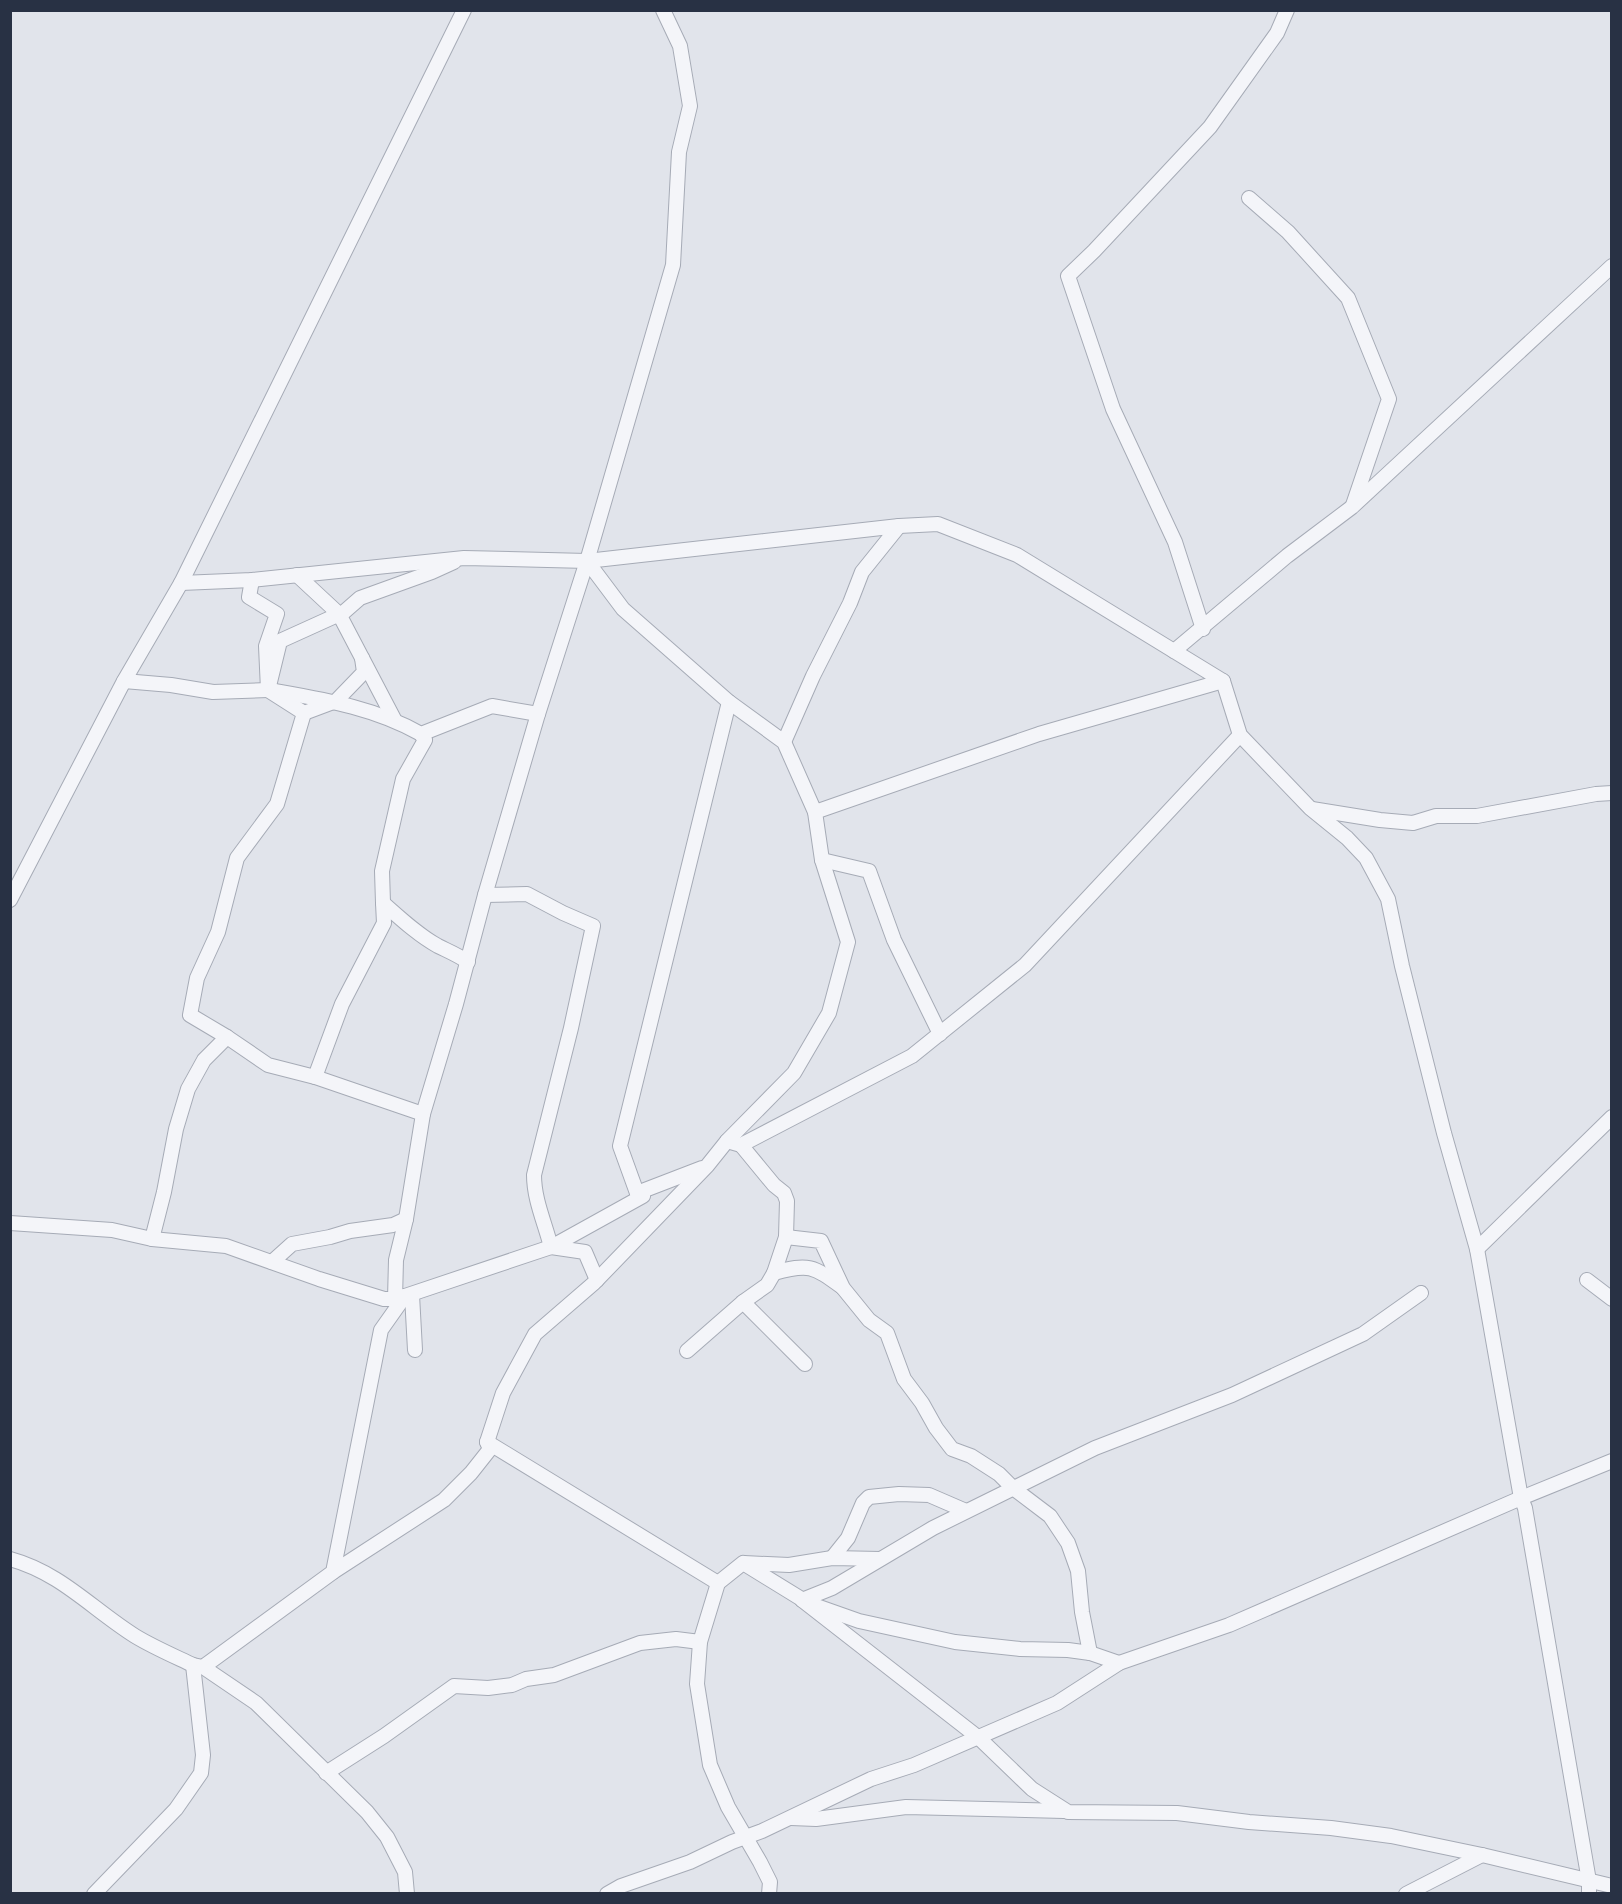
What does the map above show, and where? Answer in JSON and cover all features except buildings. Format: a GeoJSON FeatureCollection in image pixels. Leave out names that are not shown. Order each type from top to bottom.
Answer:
{"type":"FeatureCollection","features":[{"type":"Feature","properties":{"kind":"street"},"geometry":{"type":"LineString","coordinates":[[10,900],[123,681],[181,583],[464,10]]}},
{"type":"Feature","properties":{"kind":"street"},"geometry":{"type":"LineString","coordinates":[[415,1350],[396,1260],[406,1219],[423,1114],[468,962],[484,895],[587,561],[673,266],[679,152],[690,106],[680,46],[663,10]]}},
{"type":"Feature","properties":{"kind":"street"},"geometry":{"type":"LineString","coordinates":[[1203,629],[1175,542],[1113,409],[1068,276],[1210,126],[1277,33],[1287,10]]}},
{"type":"Feature","properties":{"kind":"street"},"geometry":{"type":"LineString","coordinates":[[1249,198],[1288,232],[1348,298],[1389,399],[1352,507]]}},
{"type":"Feature","properties":{"kind":"street"},"geometry":{"type":"LineString","coordinates":[[1174,651],[1203,629],[1287,556],[1352,507],[1611,266]]}},
{"type":"Feature","properties":{"kind":"street"},"geometry":{"type":"LineString","coordinates":[[181,583],[252,580],[464,558],[587,561],[898,526],[938,524],[1017,555],[1223,681],[1240,735],[1310,808],[1347,838],[1366,858],[1388,899],[1402,966],[1441,1122],[1477,1249],[1521,1498],[1525,1508],[1589,1887]]}},
{"type":"Feature","properties":{"kind":"street"},"geometry":{"type":"LineString","coordinates":[[784,742],[813,676],[850,603],[861,572],[898,526]]}},
{"type":"Feature","properties":{"kind":"street"},"geometry":{"type":"LineString","coordinates":[[268,690],[280,641],[339,614],[360,598],[464,558]]}},
{"type":"Feature","properties":{"kind":"street"},"geometry":{"type":"LineString","coordinates":[[198,1666],[333,1572],[444,1500],[471,1473],[490,1449],[487,1442],[503,1393],[536,1334],[597,1280],[707,1166],[734,1143],[794,1073],[829,1013],[848,942],[822,860],[815,812],[784,742],[729,702],[623,609],[587,561]]}},
{"type":"Feature","properties":{"kind":"street"},"geometry":{"type":"LineString","coordinates":[[297,575],[339,614],[394,719]]}},
{"type":"Feature","properties":{"kind":"street"},"geometry":{"type":"LineString","coordinates":[[252,580],[249,597],[277,614],[266,645],[268,690]]}},
{"type":"Feature","properties":{"kind":"street"},"geometry":{"type":"LineString","coordinates":[[304,712],[336,701],[364,672],[361,653]]}},
{"type":"Feature","properties":{"kind":"street"},"geometry":{"type":"LineString","coordinates":[[123,681],[171,685],[213,693],[268,690],[336,701],[394,719],[421,734],[425,740],[403,778],[391,829],[382,871],[384,923],[342,1004],[315,1077]]}},
{"type":"Feature","properties":{"kind":"street"},"geometry":{"type":"LineString","coordinates":[[815,812],[1038,734],[1223,681]]}},
{"type":"Feature","properties":{"kind":"street"},"geometry":{"type":"LineString","coordinates":[[268,690],[304,712]]}},
{"type":"Feature","properties":{"kind":"street"},"geometry":{"type":"LineString","coordinates":[[10,1223],[112,1230],[153,1239],[226,1246],[384,1299],[404,1297],[550,1247],[643,1196],[637,1193],[620,1146],[729,702]]}},
{"type":"Feature","properties":{"kind":"street"},"geometry":{"type":"LineString","coordinates":[[421,734],[492,706],[538,714]]}},
{"type":"Feature","properties":{"kind":"street"},"geometry":{"type":"LineString","coordinates":[[304,712],[277,804],[237,858],[218,932],[197,978],[190,1015],[268,1065],[315,1077],[423,1114]]}},
{"type":"Feature","properties":{"kind":"street"},"geometry":{"type":"LineString","coordinates":[[734,1143],[912,1056],[940,1034],[1025,965],[1240,735]]}},
{"type":"Feature","properties":{"kind":"street"},"geometry":{"type":"LineString","coordinates":[[1310,808],[1413,823],[1436,816],[1477,816],[1611,793]]}},
{"type":"Feature","properties":{"kind":"street"},"geometry":{"type":"LineString","coordinates":[[822,860],[869,871],[894,940],[940,1034]]}},
{"type":"Feature","properties":{"kind":"street"},"geometry":{"type":"LineString","coordinates":[[484,895],[527,894],[593,926],[571,1028],[534,1175],[534,1193],[550,1247]]}},
{"type":"Feature","properties":{"kind":"street"},"geometry":{"type":"LineString","coordinates":[[383,903],[411,927],[468,962]]}},
{"type":"Feature","properties":{"kind":"street"},"geometry":{"type":"LineString","coordinates":[[153,1239],[176,1129],[188,1089],[204,1060],[227,1037]]}},
{"type":"Feature","properties":{"kind":"street"},"geometry":{"type":"LineString","coordinates":[[1477,1249],[1611,1117]]}},
{"type":"Feature","properties":{"kind":"street"},"geometry":{"type":"LineString","coordinates":[[687,1352],[743,1302],[767,1285],[774,1273],[786,1237],[787,1201],[784,1193],[734,1143]]}},
{"type":"Feature","properties":{"kind":"street"},"geometry":{"type":"LineString","coordinates":[[637,1193],[707,1166]]}},
{"type":"Feature","properties":{"kind":"street"},"geometry":{"type":"LineString","coordinates":[[272,1262],[292,1244],[350,1231],[393,1225],[406,1219]]}},
{"type":"Feature","properties":{"kind":"street"},"geometry":{"type":"LineString","coordinates":[[786,1237],[821,1241],[843,1288],[869,1320],[887,1333],[904,1379],[952,1449],[971,1456],[999,1473],[1013,1488],[1050,1516],[1068,1543],[1078,1571],[1082,1612],[1090,1653]]}},
{"type":"Feature","properties":{"kind":"street"},"geometry":{"type":"LineString","coordinates":[[550,1247],[585,1252],[597,1280]]}},
{"type":"Feature","properties":{"kind":"street"},"geometry":{"type":"LineString","coordinates":[[774,1273],[795,1267],[807,1267],[821,1272],[843,1288]]}},
{"type":"Feature","properties":{"kind":"street"},"geometry":{"type":"LineString","coordinates":[[1587,1280],[1611,1299]]}},
{"type":"Feature","properties":{"kind":"street"},"geometry":{"type":"LineString","coordinates":[[802,1600],[832,1588],[933,1528],[1095,1448],[1232,1395],[1363,1334],[1421,1293]]}},
{"type":"Feature","properties":{"kind":"street"},"geometry":{"type":"LineString","coordinates":[[333,1572],[381,1330],[404,1297]]}},
{"type":"Feature","properties":{"kind":"street"},"geometry":{"type":"LineString","coordinates":[[743,1302],[805,1364]]}},
{"type":"Feature","properties":{"kind":"street"},"geometry":{"type":"LineString","coordinates":[[487,1442],[718,1583]]}},
{"type":"Feature","properties":{"kind":"street"},"geometry":{"type":"LineString","coordinates":[[607,1893],[690,1862],[871,1779],[914,1765],[1057,1703],[1119,1663],[1229,1625],[1611,1461]]}},
{"type":"Feature","properties":{"kind":"street"},"geometry":{"type":"LineString","coordinates":[[832,1558],[848,1538],[863,1503],[869,1497],[899,1494],[929,1495],[966,1511]]}},
{"type":"Feature","properties":{"kind":"street"},"geometry":{"type":"LineString","coordinates":[[10,1558],[30,1564],[59,1580],[135,1636],[198,1666],[256,1703],[367,1812],[387,1837],[405,1872],[407,1893]]}},
{"type":"Feature","properties":{"kind":"street"},"geometry":{"type":"LineString","coordinates":[[769,1893],[770,1882],[728,1808],[710,1765],[697,1684],[700,1642],[718,1583],[743,1563],[789,1565],[832,1558],[879,1559]]}},
{"type":"Feature","properties":{"kind":"street"},"geometry":{"type":"LineString","coordinates":[[743,1563],[802,1600],[979,1738],[1032,1789],[1068,1812]]}},
{"type":"Feature","properties":{"kind":"street"},"geometry":{"type":"LineString","coordinates":[[802,1600],[859,1621],[955,1642],[1020,1649],[1068,1650],[1090,1653],[1119,1663]]}},
{"type":"Feature","properties":{"kind":"street"},"geometry":{"type":"LineString","coordinates":[[326,1773],[384,1736],[454,1686],[488,1688],[512,1685],[526,1679],[554,1675],[640,1643],[676,1640],[700,1642]]}},
{"type":"Feature","properties":{"kind":"street"},"geometry":{"type":"LineString","coordinates":[[94,1893],[176,1809],[201,1773],[203,1755],[198,1666]]}},
{"type":"Feature","properties":{"kind":"street"},"geometry":{"type":"LineString","coordinates":[[788,1818],[816,1819],[906,1807],[944,1809],[977,1807],[1068,1812],[1177,1814],[1331,1828],[1391,1836],[1482,1855],[1589,1887],[1611,1886]]}},
{"type":"Feature","properties":{"kind":"street"},"geometry":{"type":"LineString","coordinates":[[1406,1893],[1482,1855]]}}]}
